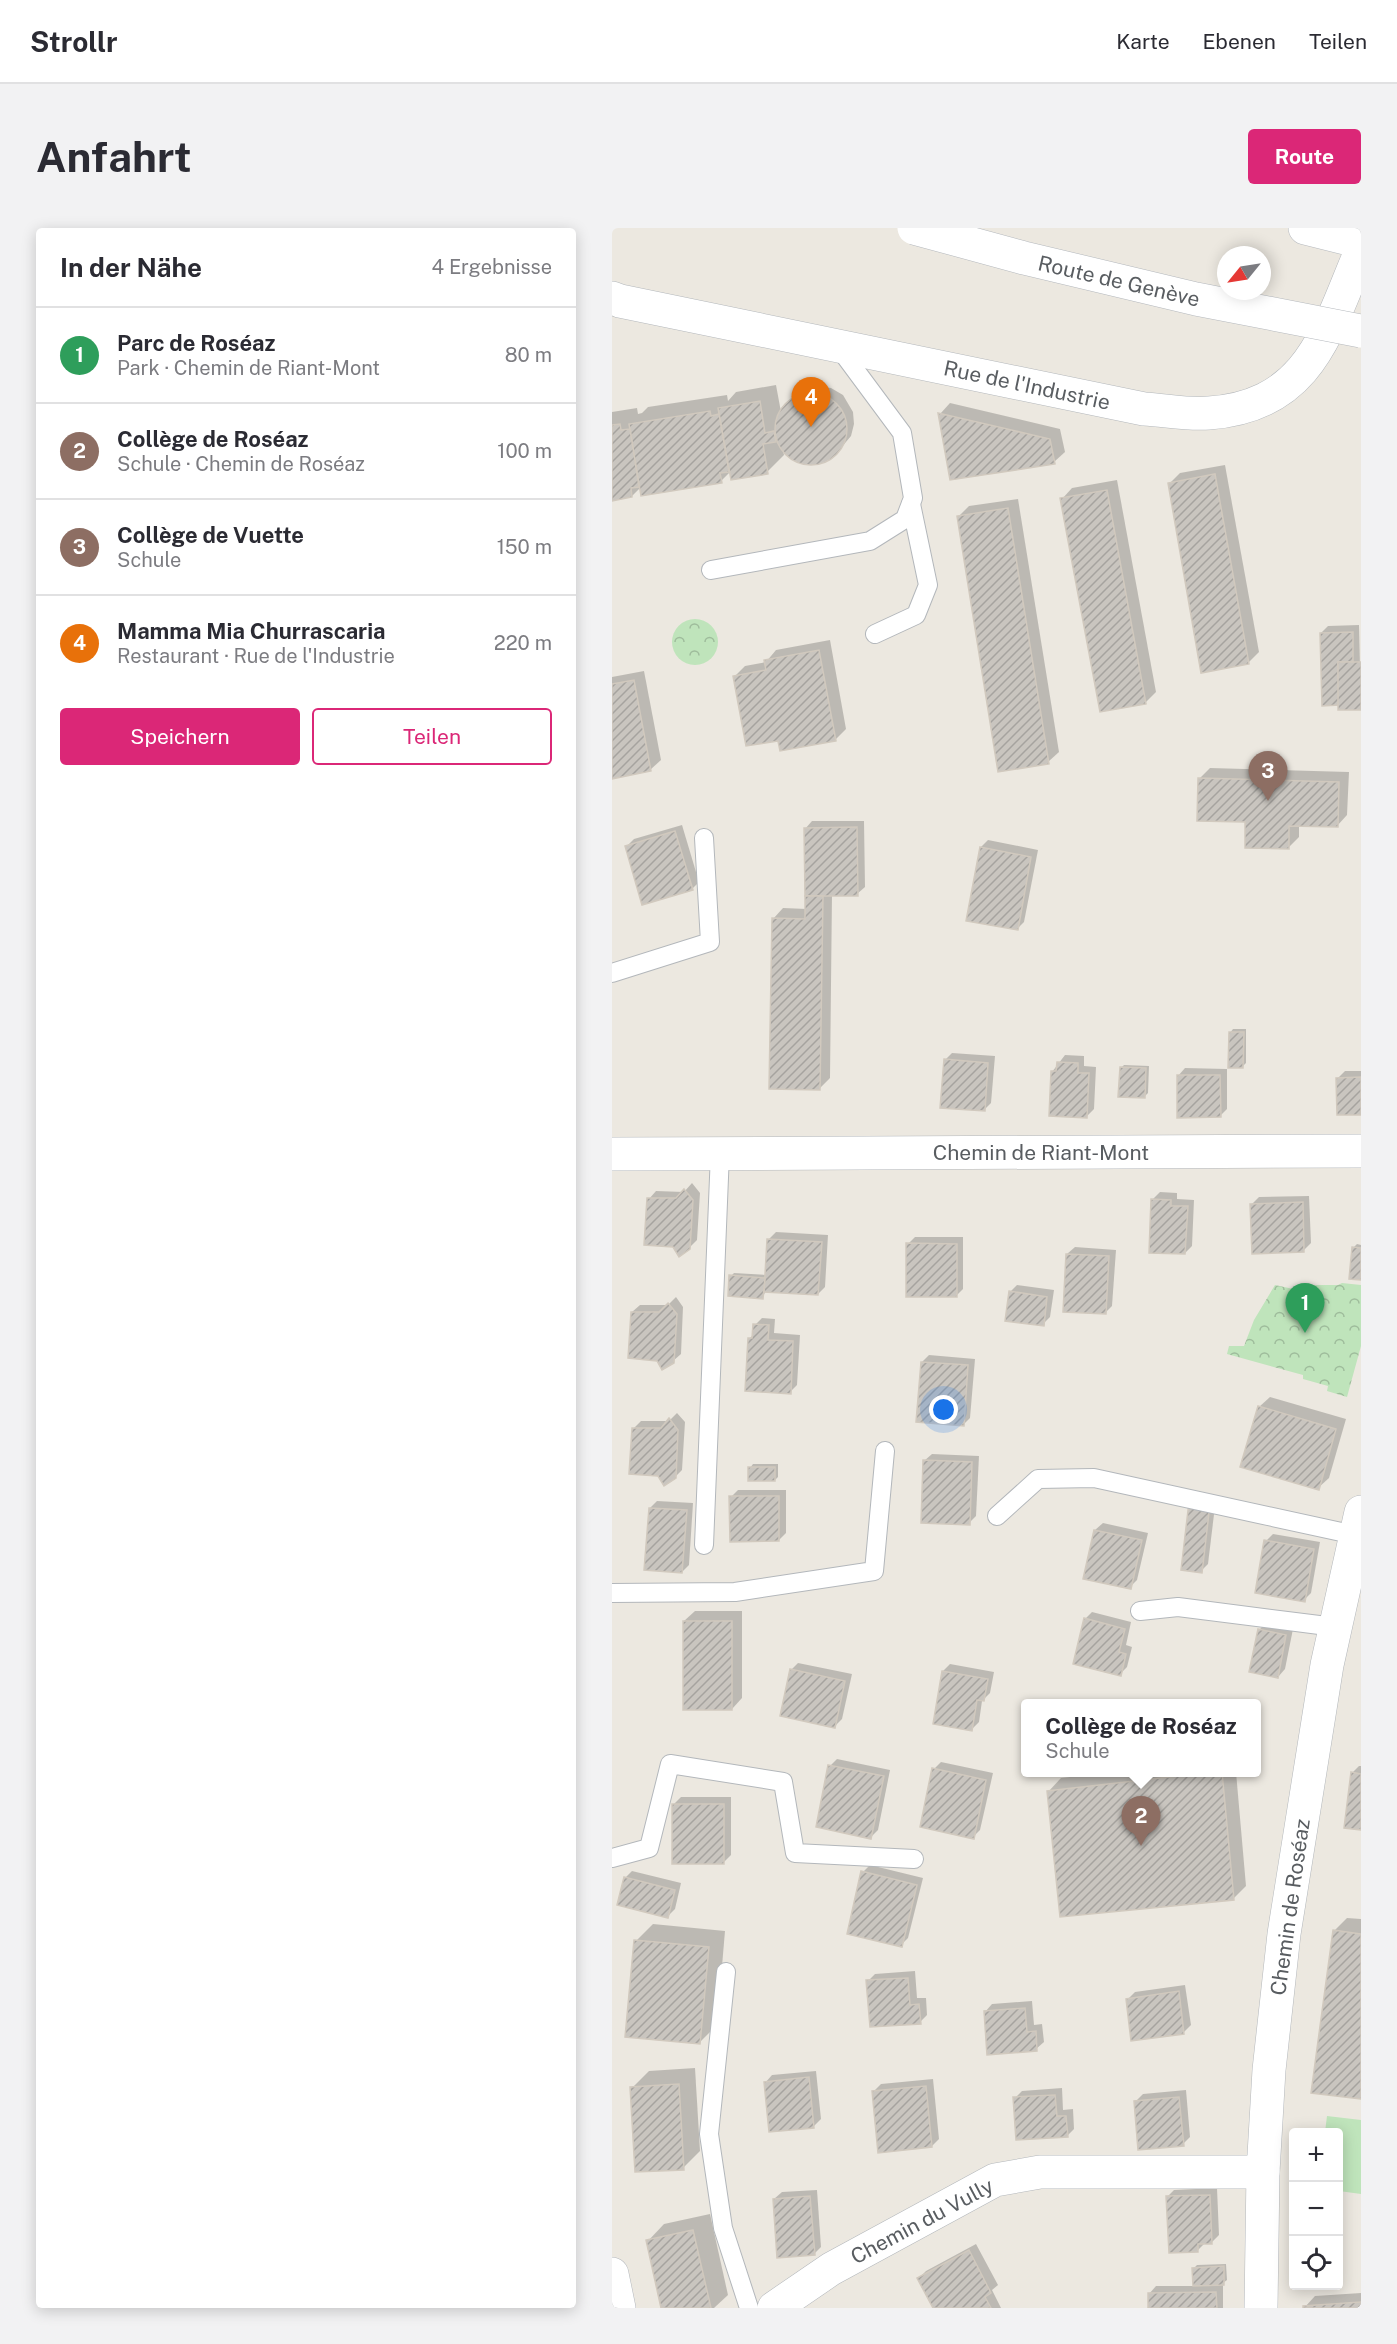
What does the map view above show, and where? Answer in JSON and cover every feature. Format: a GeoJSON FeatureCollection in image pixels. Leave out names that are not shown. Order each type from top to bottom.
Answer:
{"type":"FeatureCollection","features":[{"type":"Feature","properties":{"kind":"street","name":"Route de Genève"},"geometry":{"type":"LineString","coordinates":[[914,228],[1024,258],[1196,299],[1361,331]]}},
{"type":"Feature","properties":{"kind":"street"},"geometry":{"type":"LineString","coordinates":[[1305,228],[1361,242]]}},
{"type":"Feature","properties":{"kind":"street","name":"Rue de l'Industrie"},"geometry":{"type":"LineString","coordinates":[[612,298],[1144,409],[1207,414],[1238,409],[1265,399],[1306,368],[1319,347],[1361,251]]}},
{"type":"Feature","properties":{"kind":"street","name":"Chemin de Riant-Mont"},"geometry":{"type":"LineString","coordinates":[[612,1154],[1361,1151]]}},
{"type":"Feature","properties":{"kind":"street","name":"Chemin de Roséaz"},"geometry":{"type":"LineString","coordinates":[[1261,2308],[1263,2172],[1269,2070],[1284,1934],[1326,1665],[1358,1523]]}},
{"type":"Feature","properties":{"kind":"street","name":"Chemin du Vully"},"geometry":{"type":"LineString","coordinates":[[774,2308],[831,2269],[995,2180],[1040,2172],[1263,2172]]}},
{"type":"Feature","properties":{"kind":"street"},"geometry":{"type":"LineString","coordinates":[[612,2274],[619,2308]]}},
{"type":"Feature","properties":{"kind":"lane"},"geometry":{"type":"LineString","coordinates":[[711,570],[870,541],[906,519],[913,498],[902,433],[838,346]]}},
{"type":"Feature","properties":{"kind":"lane"},"geometry":{"type":"LineString","coordinates":[[874,634],[916,615],[928,585],[910,504]]}},
{"type":"Feature","properties":{"kind":"lane"},"geometry":{"type":"LineString","coordinates":[[612,973],[710,942],[704,838]]}},
{"type":"Feature","properties":{"kind":"lane"},"geometry":{"type":"LineString","coordinates":[[704,1545],[720,1153]]}},
{"type":"Feature","properties":{"kind":"lane"},"geometry":{"type":"LineString","coordinates":[[612,1593],[735,1592],[874,1571],[885,1451]]}},
{"type":"Feature","properties":{"kind":"lane"},"geometry":{"type":"LineString","coordinates":[[997,1516],[1038,1479],[1094,1478],[1358,1523]]}},
{"type":"Feature","properties":{"kind":"lane"},"geometry":{"type":"LineString","coordinates":[[1140,1611],[1178,1606],[1335,1627]]}},
{"type":"Feature","properties":{"kind":"lane"},"geometry":{"type":"LineString","coordinates":[[612,1858],[649,1848],[670,1764],[783,1782],[795,1853],[914,1859]]}},
{"type":"Feature","properties":{"kind":"lane"},"geometry":{"type":"LineString","coordinates":[[726,1972],[709,2134],[723,2228],[749,2308]]}},
{"type":"Feature","properties":{"kind":"green space"},"geometry":{"type":"Polygon","coordinates":[[[695,619],[704,620],[712,625],[717,633],[717,651],[712,659],[704,664],[695,665],[686,664],[678,659],[673,651],[672,642],[673,633],[678,625],[686,620],[695,619]]]}},
{"type":"Feature","properties":{"kind":"green space"},"geometry":{"type":"Polygon","coordinates":[[[1342,1283],[1361,1285],[1361,1346],[1347,1397],[1327,1391],[1328,1386],[1303,1379],[1303,1375],[1227,1354],[1229,1346],[1244,1346],[1254,1320],[1275,1285],[1307,1292],[1312,1285],[1342,1283]]]}},
{"type":"Feature","properties":{"kind":"green space"},"geometry":{"type":"Polygon","coordinates":[[[1327,2116],[1361,2120],[1361,2194],[1343,2192],[1343,2128],[1326,2128],[1327,2116]]]}},
{"type":"Feature","properties":{"kind":"building"},"geometry":{"type":"Polygon","coordinates":[[[818,393],[837,403],[845,415],[847,429],[845,443],[837,455],[825,463],[804,465],[785,455],[777,443],[775,422],[785,403],[797,395],[818,393]]]}},
{"type":"Feature","properties":{"kind":"building"},"geometry":{"type":"Polygon","coordinates":[[[760,401],[765,433],[774,431],[776,442],[763,444],[768,474],[731,480],[718,408],[760,401]]]}},
{"type":"Feature","properties":{"kind":"building"},"geometry":{"type":"Polygon","coordinates":[[[710,411],[711,416],[719,414],[729,472],[720,473],[722,483],[641,496],[629,424],[710,411]]]}},
{"type":"Feature","properties":{"kind":"building"},"geometry":{"type":"Polygon","coordinates":[[[938,413],[1050,439],[1055,464],[950,480],[938,413]]]}},
{"type":"Feature","properties":{"kind":"building"},"geometry":{"type":"Polygon","coordinates":[[[620,424],[621,430],[630,429],[639,487],[631,488],[632,497],[612,501],[612,425],[620,424]]]}},
{"type":"Feature","properties":{"kind":"building"},"geometry":{"type":"Polygon","coordinates":[[[1215,474],[1249,664],[1201,673],[1168,483],[1215,474]]]}},
{"type":"Feature","properties":{"kind":"building"},"geometry":{"type":"Polygon","coordinates":[[[1107,490],[1146,704],[1100,712],[1060,498],[1107,490]]]}},
{"type":"Feature","properties":{"kind":"building"},"geometry":{"type":"Polygon","coordinates":[[[1008,508],[1049,764],[998,772],[957,516],[1008,508]]]}},
{"type":"Feature","properties":{"kind":"building"},"geometry":{"type":"Polygon","coordinates":[[[1353,632],[1353,662],[1338,662],[1339,705],[1322,706],[1320,633],[1353,632]]]}},
{"type":"Feature","properties":{"kind":"building"},"geometry":{"type":"Polygon","coordinates":[[[819,650],[836,741],[780,751],[778,741],[746,746],[733,676],[766,670],[764,660],[819,650]]]}},
{"type":"Feature","properties":{"kind":"building"},"geometry":{"type":"Polygon","coordinates":[[[1338,662],[1361,662],[1361,710],[1338,710],[1338,662]]]}},
{"type":"Feature","properties":{"kind":"building"},"geometry":{"type":"Polygon","coordinates":[[[634,680],[651,771],[612,779],[612,684],[634,680]]]}},
{"type":"Feature","properties":{"kind":"building"},"geometry":{"type":"Polygon","coordinates":[[[1198,778],[1339,782],[1338,827],[1289,826],[1289,849],[1245,848],[1245,822],[1197,821],[1198,778]]]}},
{"type":"Feature","properties":{"kind":"building"},"geometry":{"type":"Polygon","coordinates":[[[857,827],[858,896],[805,896],[804,828],[857,827]]]}},
{"type":"Feature","properties":{"kind":"building"},"geometry":{"type":"Polygon","coordinates":[[[675,831],[693,890],[642,905],[625,846],[675,831]]]}},
{"type":"Feature","properties":{"kind":"building"},"geometry":{"type":"Polygon","coordinates":[[[980,847],[1031,857],[1018,930],[966,921],[980,847]]]}},
{"type":"Feature","properties":{"kind":"building"},"geometry":{"type":"Polygon","coordinates":[[[805,896],[823,896],[820,1090],[769,1089],[772,918],[805,919],[805,896]]]}},
{"type":"Feature","properties":{"kind":"building"},"geometry":{"type":"Polygon","coordinates":[[[1229,1032],[1244,1032],[1243,1068],[1228,1068],[1229,1032]]]}},
{"type":"Feature","properties":{"kind":"building"},"geometry":{"type":"Polygon","coordinates":[[[944,1059],[988,1063],[985,1111],[940,1108],[944,1059]]]}},
{"type":"Feature","properties":{"kind":"building"},"geometry":{"type":"Polygon","coordinates":[[[1057,1062],[1078,1063],[1078,1073],[1089,1073],[1087,1118],[1049,1116],[1051,1071],[1056,1071],[1057,1062]]]}},
{"type":"Feature","properties":{"kind":"building"},"geometry":{"type":"Polygon","coordinates":[[[1120,1067],[1146,1068],[1145,1098],[1118,1097],[1120,1067]]]}},
{"type":"Feature","properties":{"kind":"building"},"geometry":{"type":"Polygon","coordinates":[[[1177,1075],[1220,1075],[1221,1117],[1177,1118],[1177,1075]]]}},
{"type":"Feature","properties":{"kind":"building"},"geometry":{"type":"Polygon","coordinates":[[[1361,1077],[1361,1115],[1337,1115],[1336,1078],[1361,1077]]]}},
{"type":"Feature","properties":{"kind":"building"},"geometry":{"type":"Polygon","coordinates":[[[684,1189],[693,1200],[690,1249],[679,1257],[673,1247],[644,1245],[647,1198],[676,1198],[684,1189]]]}},
{"type":"Feature","properties":{"kind":"building"},"geometry":{"type":"Polygon","coordinates":[[[1151,1199],[1171,1200],[1171,1206],[1188,1206],[1185,1254],[1149,1253],[1151,1199]]]}},
{"type":"Feature","properties":{"kind":"building"},"geometry":{"type":"Polygon","coordinates":[[[1303,1202],[1304,1252],[1252,1254],[1250,1204],[1303,1202]]]}},
{"type":"Feature","properties":{"kind":"building"},"geometry":{"type":"Polygon","coordinates":[[[767,1239],[822,1242],[818,1295],[764,1292],[767,1239]]]}},
{"type":"Feature","properties":{"kind":"building"},"geometry":{"type":"Polygon","coordinates":[[[906,1243],[957,1244],[957,1297],[906,1297],[906,1243]]]}},
{"type":"Feature","properties":{"kind":"building"},"geometry":{"type":"Polygon","coordinates":[[[1352,1247],[1361,1248],[1361,1280],[1349,1279],[1352,1247]]]}},
{"type":"Feature","properties":{"kind":"building"},"geometry":{"type":"Polygon","coordinates":[[[1066,1254],[1109,1256],[1106,1314],[1063,1312],[1066,1254]]]}},
{"type":"Feature","properties":{"kind":"building"},"geometry":{"type":"Polygon","coordinates":[[[729,1275],[765,1278],[763,1299],[728,1296],[729,1275]]]}},
{"type":"Feature","properties":{"kind":"building"},"geometry":{"type":"Polygon","coordinates":[[[1009,1291],[1047,1297],[1044,1326],[1005,1321],[1009,1291]]]}},
{"type":"Feature","properties":{"kind":"building"},"geometry":{"type":"Polygon","coordinates":[[[668,1303],[677,1314],[674,1363],[662,1370],[657,1361],[628,1358],[631,1312],[659,1312],[668,1303]]]}},
{"type":"Feature","properties":{"kind":"building"},"geometry":{"type":"Polygon","coordinates":[[[753,1324],[769,1325],[768,1340],[793,1341],[791,1394],[745,1391],[748,1338],[752,1338],[753,1324]]]}},
{"type":"Feature","properties":{"kind":"building"},"geometry":{"type":"Polygon","coordinates":[[[921,1362],[968,1365],[964,1426],[916,1422],[921,1362]]]}},
{"type":"Feature","properties":{"kind":"building"},"geometry":{"type":"Polygon","coordinates":[[[1258,1406],[1336,1429],[1319,1490],[1240,1467],[1258,1406]]]}},
{"type":"Feature","properties":{"kind":"building"},"geometry":{"type":"Polygon","coordinates":[[[669,1418],[678,1430],[676,1478],[664,1486],[658,1476],[629,1474],[632,1428],[661,1428],[669,1418]]]}},
{"type":"Feature","properties":{"kind":"building"},"geometry":{"type":"Polygon","coordinates":[[[923,1460],[972,1462],[970,1525],[921,1523],[923,1460]]]}},
{"type":"Feature","properties":{"kind":"building"},"geometry":{"type":"Polygon","coordinates":[[[748,1467],[775,1467],[775,1481],[748,1481],[748,1467]]]}},
{"type":"Feature","properties":{"kind":"building"},"geometry":{"type":"Polygon","coordinates":[[[729,1496],[779,1496],[779,1541],[730,1542],[729,1496]]]}},
{"type":"Feature","properties":{"kind":"building"},"geometry":{"type":"Polygon","coordinates":[[[1189,1502],[1210,1504],[1202,1573],[1181,1570],[1189,1502]]]}},
{"type":"Feature","properties":{"kind":"building"},"geometry":{"type":"Polygon","coordinates":[[[649,1508],[687,1510],[682,1573],[644,1570],[649,1508]]]}},
{"type":"Feature","properties":{"kind":"building"},"geometry":{"type":"Polygon","coordinates":[[[1094,1530],[1142,1540],[1131,1589],[1083,1579],[1094,1530]]]}},
{"type":"Feature","properties":{"kind":"building"},"geometry":{"type":"Polygon","coordinates":[[[1264,1540],[1314,1549],[1305,1602],[1255,1593],[1264,1540]]]}},
{"type":"Feature","properties":{"kind":"building"},"geometry":{"type":"Polygon","coordinates":[[[1084,1618],[1125,1629],[1119,1652],[1126,1654],[1121,1676],[1073,1664],[1084,1618]]]}},
{"type":"Feature","properties":{"kind":"building"},"geometry":{"type":"Polygon","coordinates":[[[683,1621],[732,1621],[732,1710],[683,1710],[683,1621]]]}},
{"type":"Feature","properties":{"kind":"building"},"geometry":{"type":"Polygon","coordinates":[[[1258,1629],[1286,1635],[1278,1678],[1249,1672],[1258,1629]]]}},
{"type":"Feature","properties":{"kind":"building"},"geometry":{"type":"Polygon","coordinates":[[[790,1669],[845,1681],[835,1728],[780,1716],[790,1669]]]}},
{"type":"Feature","properties":{"kind":"building"},"geometry":{"type":"Polygon","coordinates":[[[942,1671],[988,1679],[984,1701],[977,1700],[972,1731],[933,1724],[942,1671]]]}},
{"type":"Feature","properties":{"kind":"building"},"geometry":{"type":"Polygon","coordinates":[[[828,1765],[884,1776],[871,1839],[816,1827],[828,1765]]]}},
{"type":"Feature","properties":{"kind":"building"},"geometry":{"type":"Polygon","coordinates":[[[932,1768],[986,1780],[974,1839],[920,1827],[932,1768]]]}},
{"type":"Feature","properties":{"kind":"building"},"geometry":{"type":"Polygon","coordinates":[[[1351,1772],[1361,1774],[1361,1830],[1344,1828],[1351,1772]]]}},
{"type":"Feature","properties":{"kind":"building"},"geometry":{"type":"Polygon","coordinates":[[[1169,1777],[1222,1777],[1234,1900],[1060,1917],[1047,1791],[1169,1777]]]}},
{"type":"Feature","properties":{"kind":"building"},"geometry":{"type":"Polygon","coordinates":[[[672,1804],[724,1804],[724,1864],[672,1864],[672,1804]]]}},
{"type":"Feature","properties":{"kind":"building"},"geometry":{"type":"Polygon","coordinates":[[[861,1871],[917,1885],[902,1947],[847,1934],[861,1871]]]}},
{"type":"Feature","properties":{"kind":"building"},"geometry":{"type":"Polygon","coordinates":[[[624,1877],[675,1890],[668,1918],[617,1905],[624,1877]]]}},
{"type":"Feature","properties":{"kind":"building"},"geometry":{"type":"Polygon","coordinates":[[[1333,1930],[1361,1934],[1361,2099],[1311,2093],[1333,1930]]]}},
{"type":"Feature","properties":{"kind":"building"},"geometry":{"type":"Polygon","coordinates":[[[634,1940],[709,1947],[700,2044],[625,2037],[634,1940]]]}},
{"type":"Feature","properties":{"kind":"building"},"geometry":{"type":"Polygon","coordinates":[[[908,1978],[910,2005],[919,2004],[921,2024],[870,2027],[866,1980],[908,1978]]]}},
{"type":"Feature","properties":{"kind":"building"},"geometry":{"type":"Polygon","coordinates":[[[1179,1991],[1184,2034],[1131,2041],[1126,1999],[1179,1991]]]}},
{"type":"Feature","properties":{"kind":"building"},"geometry":{"type":"Polygon","coordinates":[[[1025,2008],[1027,2032],[1036,2031],[1037,2051],[987,2055],[984,2011],[1025,2008]]]}},
{"type":"Feature","properties":{"kind":"building"},"geometry":{"type":"Polygon","coordinates":[[[809,2077],[814,2128],[769,2132],[764,2082],[809,2077]]]}},
{"type":"Feature","properties":{"kind":"building"},"geometry":{"type":"Polygon","coordinates":[[[679,2084],[684,2170],[635,2172],[630,2087],[679,2084]]]}},
{"type":"Feature","properties":{"kind":"building"},"geometry":{"type":"Polygon","coordinates":[[[926,2086],[932,2147],[878,2153],[872,2091],[926,2086]]]}},
{"type":"Feature","properties":{"kind":"building"},"geometry":{"type":"Polygon","coordinates":[[[1055,2095],[1057,2116],[1066,2116],[1068,2137],[1016,2140],[1013,2097],[1055,2095]]]}},
{"type":"Feature","properties":{"kind":"building"},"geometry":{"type":"Polygon","coordinates":[[[1179,2097],[1184,2146],[1138,2150],[1134,2101],[1179,2097]]]}},
{"type":"Feature","properties":{"kind":"building"},"geometry":{"type":"Polygon","coordinates":[[[1210,2195],[1212,2244],[1198,2244],[1198,2252],[1169,2253],[1166,2196],[1210,2195]]]}},
{"type":"Feature","properties":{"kind":"building"},"geometry":{"type":"Polygon","coordinates":[[[810,2196],[815,2255],[777,2258],[773,2199],[810,2196]]]}},
{"type":"Feature","properties":{"kind":"building"},"geometry":{"type":"Polygon","coordinates":[[[693,2230],[711,2308],[661,2308],[646,2240],[693,2230]]]}},
{"type":"Feature","properties":{"kind":"building"},"geometry":{"type":"Polygon","coordinates":[[[969,2250],[991,2293],[985,2297],[991,2308],[933,2308],[917,2278],[969,2250]]]}},
{"type":"Feature","properties":{"kind":"building"},"geometry":{"type":"Polygon","coordinates":[[[1224,2266],[1224,2285],[1193,2286],[1192,2268],[1224,2266]]]}},
{"type":"Feature","properties":{"kind":"building"},"geometry":{"type":"Polygon","coordinates":[[[1216,2292],[1217,2308],[1148,2308],[1148,2293],[1216,2292]]]}},
{"type":"Feature","properties":{"kind":"building"},"geometry":{"type":"Polygon","coordinates":[[[1361,2302],[1361,2308],[1303,2308],[1303,2306],[1361,2302]]]}},
{"type":"Feature","properties":{"kind":"place","name":"Mamma Mia Churrascaria"},"geometry":{"type":"Point","coordinates":[811,427]}},
{"type":"Feature","properties":{"kind":"place","name":"Collège de Vuette"},"geometry":{"type":"Point","coordinates":[1268,801]}},
{"type":"Feature","properties":{"kind":"place","name":"Parc de Roséaz"},"geometry":{"type":"Point","coordinates":[1305,1333]}},
{"type":"Feature","properties":{"kind":"place","name":"Collège de Roséaz"},"geometry":{"type":"Point","coordinates":[1141,1846]}}]}
